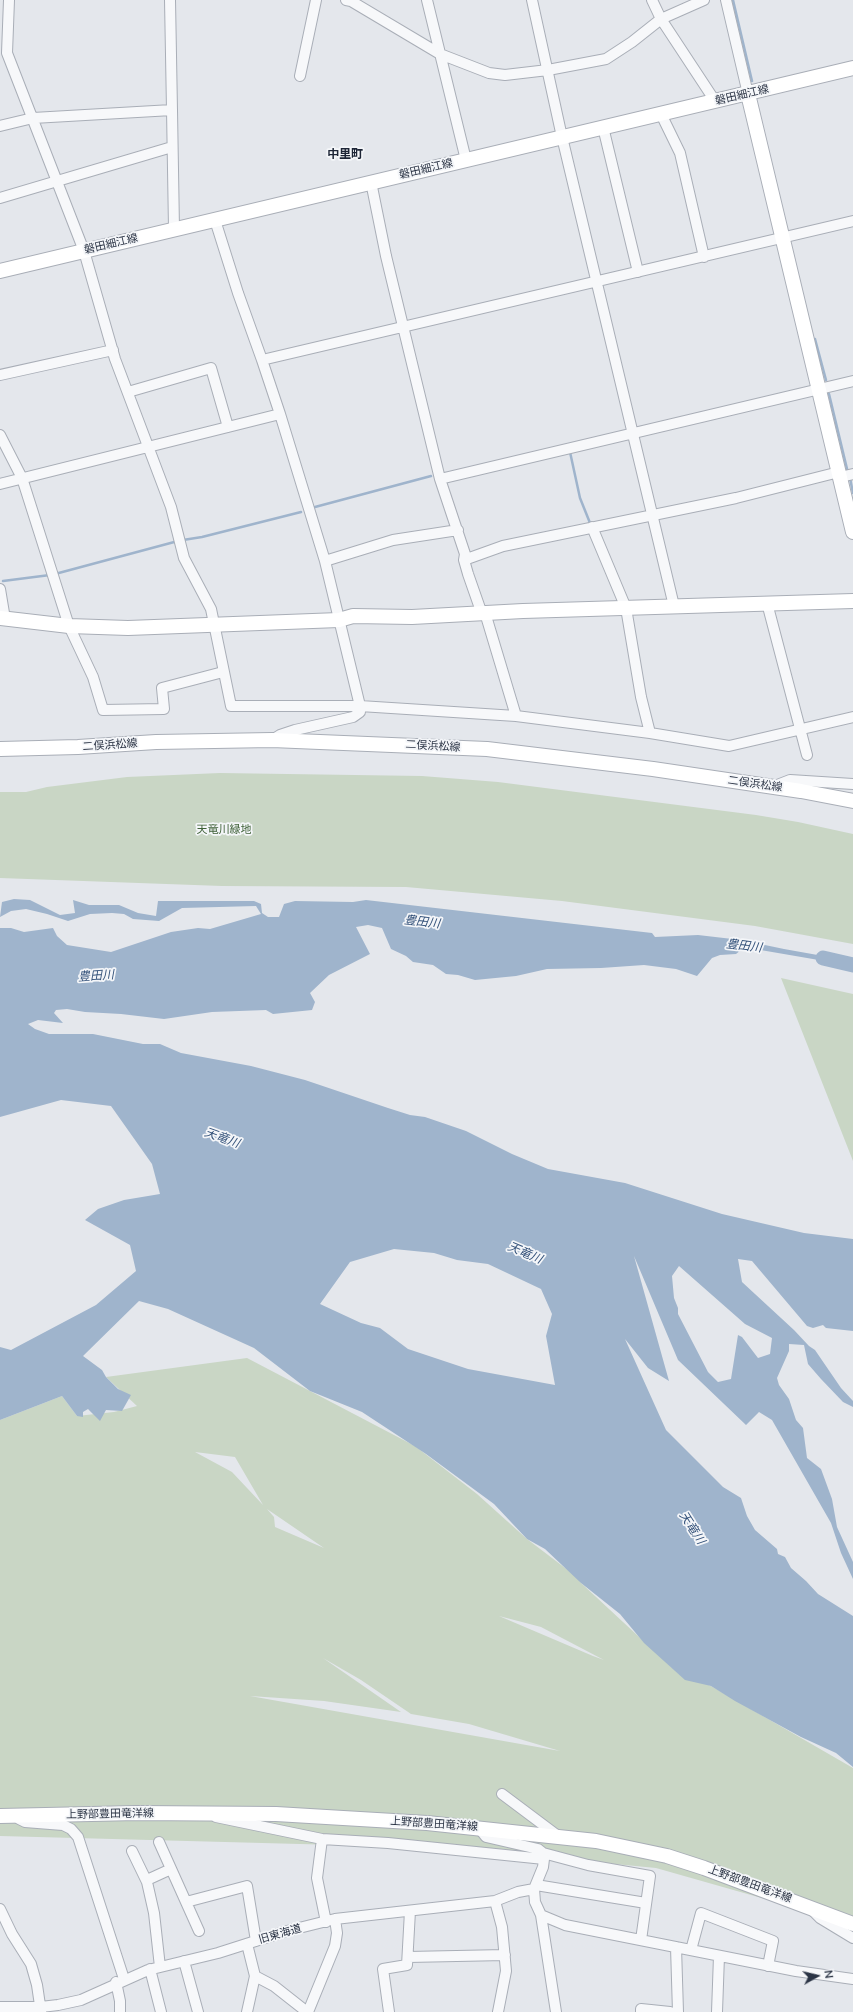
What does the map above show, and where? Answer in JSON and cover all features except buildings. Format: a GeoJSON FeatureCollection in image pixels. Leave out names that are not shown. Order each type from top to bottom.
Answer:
{"type":"FeatureCollection","features":[{"type":"Feature","properties":{"kind":"main road","name":"磐田細江線"},"geometry":{"type":"LineString","coordinates":[[0,271],[853,68]]}},
{"type":"Feature","properties":{"kind":"main road"},"geometry":{"type":"LineString","coordinates":[[748,94],[819,389],[846,475],[853,532]]}},
{"type":"Feature","properties":{"kind":"main road"},"geometry":{"type":"LineString","coordinates":[[3,618],[69,626],[128,628],[339,620],[353,616],[412,617],[674,606],[853,601]]}},
{"type":"Feature","properties":{"kind":"main road","name":"二俣浜松線"},"geometry":{"type":"LineString","coordinates":[[3,747],[78,747],[156,742],[272,740],[487,749],[585,760],[772,787],[853,801]]}},
{"type":"Feature","properties":{"kind":"main road","name":"上野部豊田竜洋線"},"geometry":{"type":"LineString","coordinates":[[3,1815],[137,1813],[306,1815],[478,1827],[559,1837],[623,1846],[667,1856],[806,1904],[853,1924]]}},
{"type":"Feature","properties":{"kind":"street"},"geometry":{"type":"LineString","coordinates":[[170,0],[174,229]]}},
{"type":"Feature","properties":{"kind":"street"},"geometry":{"type":"LineString","coordinates":[[300,76],[316,0]]}},
{"type":"Feature","properties":{"kind":"street"},"geometry":{"type":"LineString","coordinates":[[346,0],[351,1],[440,54],[494,74],[505,75],[548,70],[606,58],[632,42],[661,19],[704,0]]}},
{"type":"Feature","properties":{"kind":"street"},"geometry":{"type":"LineString","coordinates":[[427,0],[466,160]]}},
{"type":"Feature","properties":{"kind":"street"},"geometry":{"type":"LineString","coordinates":[[532,0],[562,137],[651,515],[674,606]]}},
{"type":"Feature","properties":{"kind":"street"},"geometry":{"type":"LineString","coordinates":[[652,0],[661,19],[714,101]]}},
{"type":"Feature","properties":{"kind":"street"},"geometry":{"type":"LineString","coordinates":[[726,0],[748,94]]}},
{"type":"Feature","properties":{"kind":"street"},"geometry":{"type":"LineString","coordinates":[[6,1],[7,53],[33,118],[56,183],[84,251],[113,350],[171,507],[184,558],[211,609],[231,706],[360,706],[516,716],[650,733],[729,746],[853,717]]}},
{"type":"Feature","properties":{"kind":"street"},"geometry":{"type":"LineString","coordinates":[[0,126],[33,118],[172,110]]}},
{"type":"Feature","properties":{"kind":"street"},"geometry":{"type":"LineString","coordinates":[[661,114],[680,153],[704,257]]}},
{"type":"Feature","properties":{"kind":"street"},"geometry":{"type":"LineString","coordinates":[[603,127],[638,272]]}},
{"type":"Feature","properties":{"kind":"street"},"geometry":{"type":"LineString","coordinates":[[0,198],[56,183],[172,147]]}},
{"type":"Feature","properties":{"kind":"street"},"geometry":{"type":"LineString","coordinates":[[371,182],[403,328],[440,479],[458,530],[465,554],[464,560],[482,614],[486,616],[516,716]]}},
{"type":"Feature","properties":{"kind":"street"},"geometry":{"type":"LineString","coordinates":[[214,220],[280,414],[325,561],[360,706],[360,712],[353,717],[295,730],[280,735],[272,740]]}},
{"type":"Feature","properties":{"kind":"street"},"geometry":{"type":"LineString","coordinates":[[262,360],[782,239],[853,221]]}},
{"type":"Feature","properties":{"kind":"street"},"geometry":{"type":"LineString","coordinates":[[0,375],[113,350]]}},
{"type":"Feature","properties":{"kind":"street"},"geometry":{"type":"LineString","coordinates":[[128,392],[211,368],[228,427]]}},
{"type":"Feature","properties":{"kind":"street"},"geometry":{"type":"LineString","coordinates":[[440,479],[853,381]]}},
{"type":"Feature","properties":{"kind":"street"},"geometry":{"type":"LineString","coordinates":[[0,484],[280,414]]}},
{"type":"Feature","properties":{"kind":"street"},"geometry":{"type":"LineString","coordinates":[[0,435],[22,478],[69,626],[94,677],[103,710],[164,709],[162,688],[223,672]]}},
{"type":"Feature","properties":{"kind":"street"},"geometry":{"type":"LineString","coordinates":[[464,560],[503,546],[846,475]]}},
{"type":"Feature","properties":{"kind":"street"},"geometry":{"type":"LineString","coordinates":[[592,527],[626,608],[650,733]]}},
{"type":"Feature","properties":{"kind":"street"},"geometry":{"type":"LineString","coordinates":[[325,561],[394,540],[458,530]]}},
{"type":"Feature","properties":{"kind":"street"},"geometry":{"type":"LineString","coordinates":[[0,589],[3,618]]}},
{"type":"Feature","properties":{"kind":"street"},"geometry":{"type":"LineString","coordinates":[[767,603],[807,755]]}},
{"type":"Feature","properties":{"kind":"street"},"geometry":{"type":"LineString","coordinates":[[772,787],[784,781],[796,780],[853,784]]}},
{"type":"Feature","properties":{"kind":"street"},"geometry":{"type":"LineString","coordinates":[[502,1794],[559,1837]]}},
{"type":"Feature","properties":{"kind":"street"},"geometry":{"type":"LineString","coordinates":[[204,1813],[225,1820],[322,1839],[544,1856],[650,1876],[641,1940]]}},
{"type":"Feature","properties":{"kind":"street"},"geometry":{"type":"LineString","coordinates":[[3,1815],[25,1822],[63,1825],[71,1829],[78,1837],[120,1981],[120,2012]]}},
{"type":"Feature","properties":{"kind":"street"},"geometry":{"type":"LineString","coordinates":[[478,1827],[486,1837],[538,1849],[544,1856]]}},
{"type":"Feature","properties":{"kind":"street"},"geometry":{"type":"LineString","coordinates":[[255,1976],[274,1986],[308,2012],[335,1946],[337,1933],[330,1920],[317,1878],[322,1839]]}},
{"type":"Feature","properties":{"kind":"street"},"geometry":{"type":"LineString","coordinates":[[159,1842],[199,1930]]}},
{"type":"Feature","properties":{"kind":"street"},"geometry":{"type":"LineString","coordinates":[[132,1851],[147,1880],[154,1913],[155,1968],[161,2012]]}},
{"type":"Feature","properties":{"kind":"street"},"geometry":{"type":"LineString","coordinates":[[544,1856],[535,1887],[535,1902],[541,1915],[556,2012]]}},
{"type":"Feature","properties":{"kind":"street"},"geometry":{"type":"LineString","coordinates":[[147,1880],[172,1869]]}},
{"type":"Feature","properties":{"kind":"street"},"geometry":{"type":"LineString","coordinates":[[186,1902],[247,1886],[255,1976],[246,2012]]}},
{"type":"Feature","properties":{"kind":"street"},"geometry":{"type":"LineString","coordinates":[[535,1887],[646,1903]]}},
{"type":"Feature","properties":{"kind":"street","name":"旧東海道"},"geometry":{"type":"LineString","coordinates":[[0,2007],[41,2010],[81,2000],[120,1981],[155,1968],[330,1920],[495,1901],[535,1887]]}},
{"type":"Feature","properties":{"kind":"street"},"geometry":{"type":"LineString","coordinates":[[495,1901],[502,1927],[506,1972],[498,2012]]}},
{"type":"Feature","properties":{"kind":"street"},"geometry":{"type":"LineString","coordinates":[[806,1904],[820,1918],[853,1938]]}},
{"type":"Feature","properties":{"kind":"street"},"geometry":{"type":"LineString","coordinates":[[0,1909],[12,1934],[31,1964],[41,2010]]}},
{"type":"Feature","properties":{"kind":"street"},"geometry":{"type":"LineString","coordinates":[[388,2012],[383,1969],[407,1965],[410,1911]]}},
{"type":"Feature","properties":{"kind":"street"},"geometry":{"type":"LineString","coordinates":[[691,1950],[701,1913],[773,1941],[768,1966]]}},
{"type":"Feature","properties":{"kind":"street"},"geometry":{"type":"LineString","coordinates":[[541,1915],[565,1925],[768,1966],[853,1979]]}},
{"type":"Feature","properties":{"kind":"street"},"geometry":{"type":"LineString","coordinates":[[676,1947],[678,2012]]}},
{"type":"Feature","properties":{"kind":"street"},"geometry":{"type":"LineString","coordinates":[[408,1957],[505,1955]]}},
{"type":"Feature","properties":{"kind":"street"},"geometry":{"type":"LineString","coordinates":[[717,2012],[719,1956]]}},
{"type":"Feature","properties":{"kind":"street"},"geometry":{"type":"LineString","coordinates":[[184,1961],[198,2012]]}},
{"type":"Feature","properties":{"kind":"street"},"geometry":{"type":"LineString","coordinates":[[641,2012],[641,2008],[670,2012]]}},
{"type":"Feature","properties":{"kind":"green space","name":"天竜川緑地"},"geometry":{"type":"Polygon","coordinates":[[[220,773],[422,776],[498,782],[756,815],[798,822],[853,834],[853,944],[755,926],[562,901],[406,887],[222,886],[0,878],[0,792],[26,792],[47,787],[127,777],[220,773]]]}},
{"type":"Feature","properties":{"kind":"green space"},"geometry":{"type":"Polygon","coordinates":[[[781,978],[853,994],[853,1161],[781,978]]]}},
{"type":"Feature","properties":{"kind":"green space"},"geometry":{"type":"Polygon","coordinates":[[[247,1358],[415,1446],[477,1494],[527,1539],[577,1577],[581,1583],[679,1674],[711,1686],[853,1768],[853,1924],[656,1868],[450,1848],[0,1836],[0,1420],[62,1396],[77,1416],[114,1412],[137,1406],[106,1377],[247,1358]],[[195,1452],[232,1472],[263,1505],[235,1457],[195,1452]],[[267,1509],[274,1517],[275,1527],[324,1548],[267,1509]],[[499,1616],[604,1660],[541,1627],[499,1616]],[[323,1658],[401,1712],[324,1701],[250,1696],[560,1751],[469,1724],[411,1714],[361,1680],[323,1658]]]}},
{"type":"Feature","properties":{"kind":"water","name":"天竜川"},"geometry":{"type":"Polygon","coordinates":[[[14,899],[30,900],[60,915],[75,913],[73,900],[89,905],[119,905],[138,913],[156,916],[158,901],[254,901],[261,904],[262,913],[268,917],[279,917],[284,904],[295,901],[353,902],[366,900],[652,933],[655,937],[698,935],[741,940],[840,959],[842,964],[743,947],[736,954],[720,955],[712,958],[697,976],[676,969],[644,965],[601,968],[547,969],[516,976],[475,980],[458,975],[446,974],[433,965],[413,962],[406,956],[391,949],[382,928],[368,925],[356,927],[370,954],[329,975],[310,993],[315,1002],[312,1010],[273,1014],[266,1010],[212,1012],[164,1019],[67,1009],[56,1010],[54,1013],[63,1023],[38,1020],[28,1024],[35,1029],[49,1034],[93,1034],[143,1044],[160,1044],[181,1053],[251,1066],[305,1080],[410,1115],[425,1117],[466,1131],[512,1154],[548,1169],[625,1183],[722,1214],[804,1233],[853,1239],[853,1331],[826,1328],[823,1325],[813,1328],[807,1326],[752,1261],[738,1259],[742,1282],[815,1350],[841,1388],[853,1401],[853,1407],[843,1402],[821,1379],[808,1364],[804,1345],[789,1344],[789,1351],[777,1378],[779,1385],[789,1399],[796,1420],[803,1428],[807,1458],[821,1469],[832,1499],[837,1527],[853,1562],[853,1579],[841,1553],[831,1523],[772,1420],[759,1412],[746,1425],[678,1360],[634,1256],[669,1381],[648,1368],[625,1339],[666,1430],[723,1487],[741,1498],[747,1516],[755,1530],[777,1549],[778,1554],[785,1557],[791,1568],[818,1594],[853,1616],[853,1767],[836,1753],[801,1737],[735,1701],[711,1686],[685,1680],[644,1643],[620,1614],[581,1583],[545,1549],[527,1539],[494,1504],[426,1454],[362,1412],[310,1391],[254,1348],[168,1309],[139,1301],[83,1356],[102,1370],[106,1377],[118,1389],[131,1395],[122,1411],[106,1410],[100,1421],[88,1409],[83,1412],[83,1417],[77,1416],[62,1396],[0,1420],[0,1347],[11,1350],[96,1305],[136,1271],[130,1245],[85,1220],[98,1209],[124,1200],[160,1194],[152,1164],[111,1106],[61,1100],[0,1117],[0,928],[11,928],[24,932],[53,928],[57,936],[67,945],[111,952],[171,932],[198,928],[210,929],[261,914],[256,906],[182,908],[159,921],[133,919],[124,914],[112,913],[90,914],[68,921],[26,909],[11,911],[0,917],[2,902],[14,899]],[[394,1249],[350,1262],[320,1304],[361,1323],[380,1328],[408,1349],[468,1369],[555,1385],[546,1336],[552,1314],[541,1289],[488,1264],[457,1260],[434,1253],[394,1249]],[[679,1266],[672,1276],[674,1298],[678,1308],[678,1314],[708,1372],[718,1382],[731,1379],[738,1335],[742,1337],[758,1358],[770,1354],[772,1338],[745,1324],[679,1266]]]}},
{"type":"Feature","properties":{"kind":"waterway"},"geometry":{"type":"LineString","coordinates":[[733,0],[752,81]]}},
{"type":"Feature","properties":{"kind":"waterway"},"geometry":{"type":"LineString","coordinates":[[812,340],[815,339],[826,380]]}},
{"type":"Feature","properties":{"kind":"waterway"},"geometry":{"type":"LineString","coordinates":[[829,394],[848,473]]}},
{"type":"Feature","properties":{"kind":"waterway"},"geometry":{"type":"LineString","coordinates":[[570,452],[580,498],[590,523]]}},
{"type":"Feature","properties":{"kind":"waterway"},"geometry":{"type":"LineString","coordinates":[[315,507],[431,476]]}},
{"type":"Feature","properties":{"kind":"waterway"},"geometry":{"type":"LineString","coordinates":[[850,478],[853,493]]}},
{"type":"Feature","properties":{"kind":"waterway"},"geometry":{"type":"LineString","coordinates":[[183,540],[202,537],[301,512]]}},
{"type":"Feature","properties":{"kind":"waterway"},"geometry":{"type":"LineString","coordinates":[[55,574],[178,541]]}},
{"type":"Feature","properties":{"kind":"waterway"},"geometry":{"type":"LineString","coordinates":[[3,581],[50,575]]}},
{"type":"Feature","properties":{"kind":"waterway","name":"豊田川"},"geometry":{"type":"LineString","coordinates":[[823,958],[853,965]]}},
{"type":"Feature","properties":{"kind":"district","name":"中里町"},"geometry":{"type":"Point","coordinates":[345,154]}}]}
